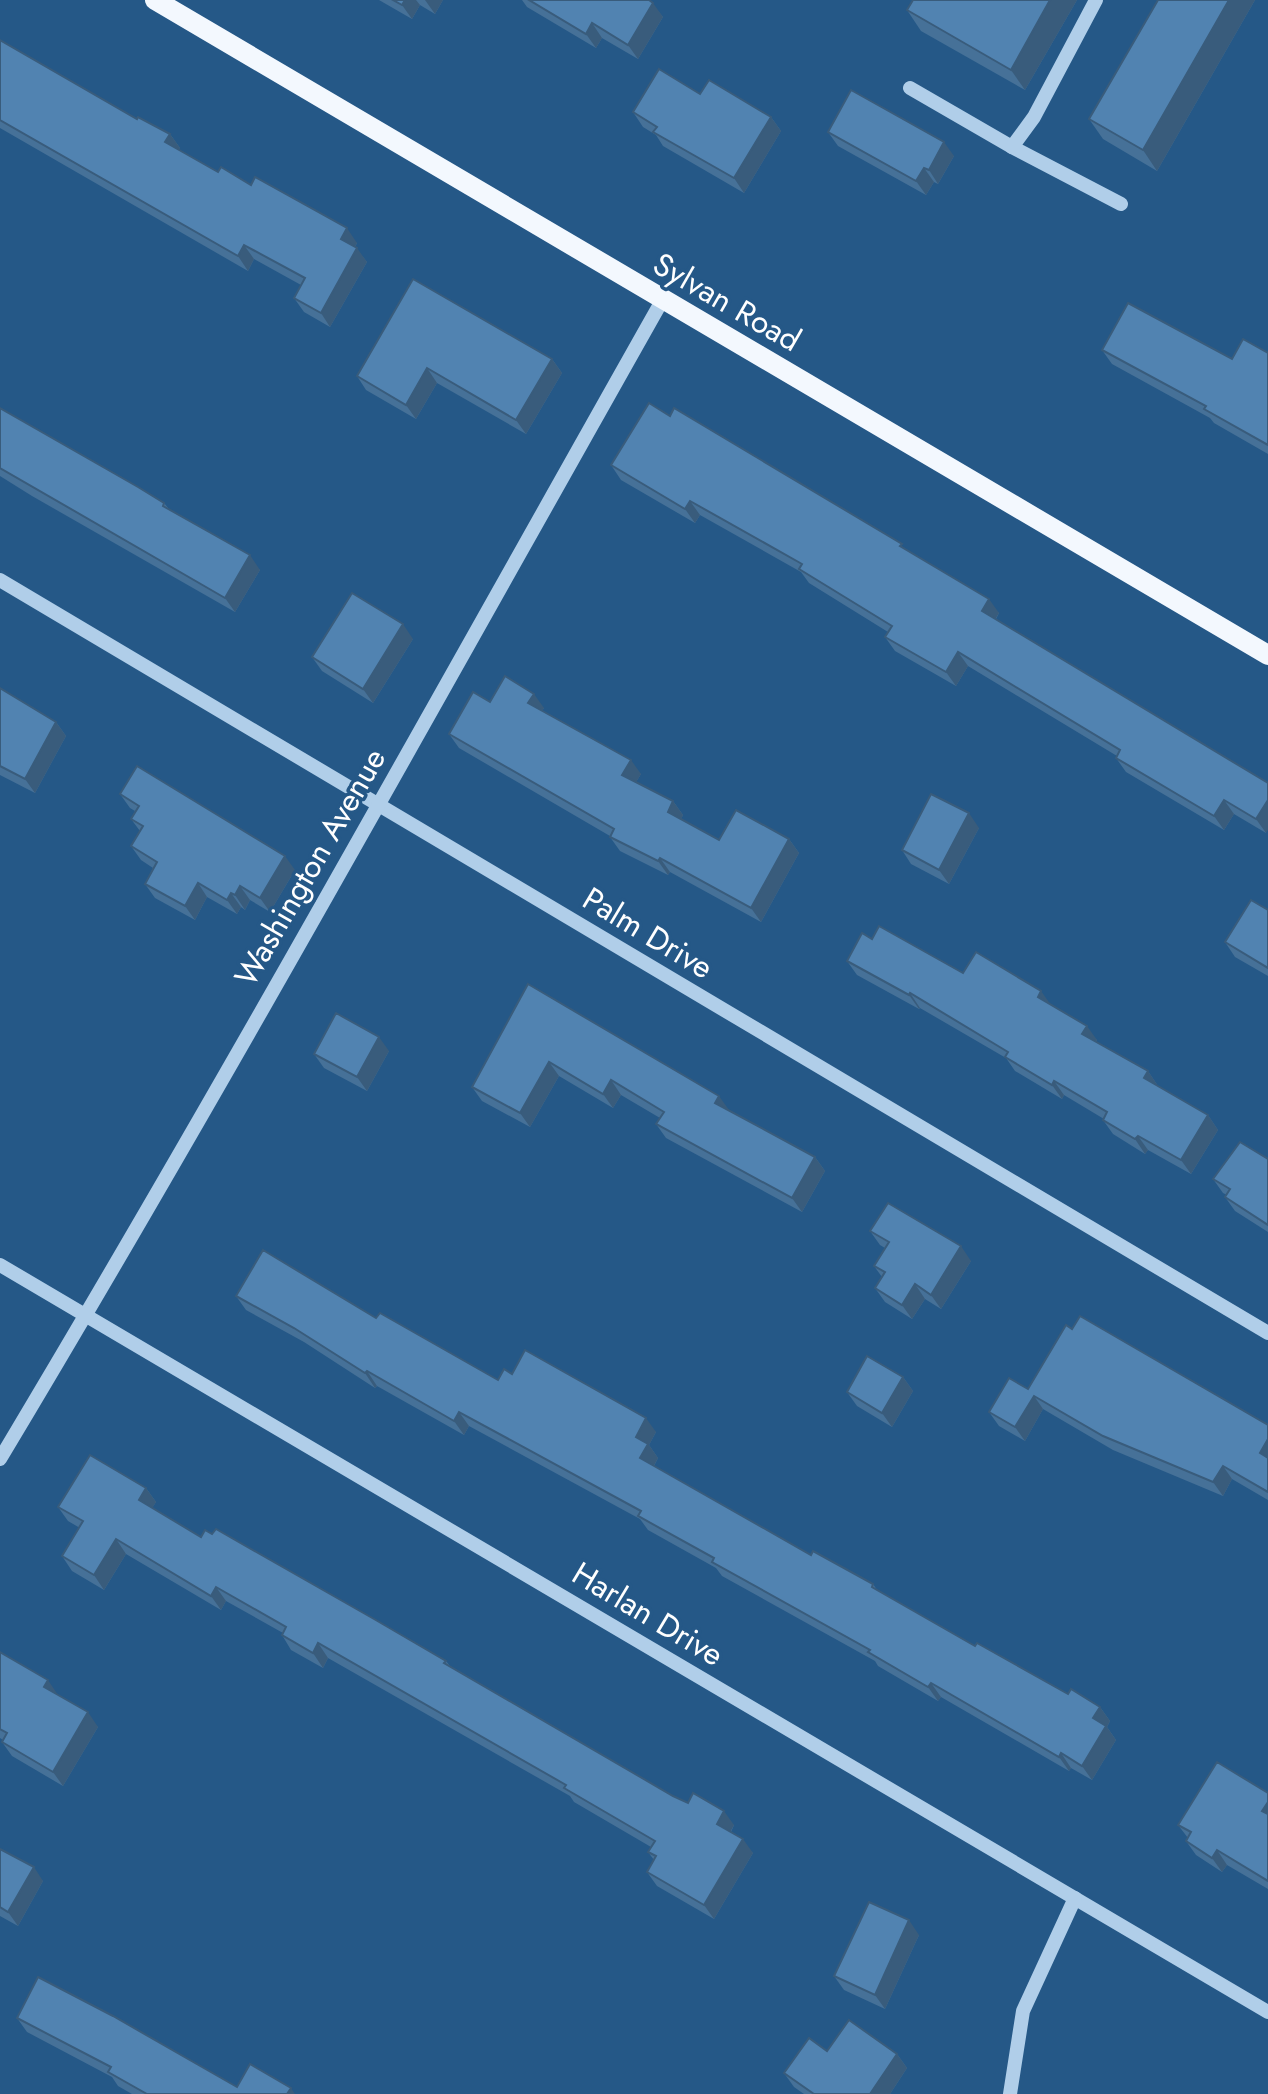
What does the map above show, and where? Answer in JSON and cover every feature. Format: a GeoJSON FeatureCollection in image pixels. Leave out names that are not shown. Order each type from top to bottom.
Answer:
{"type":"FeatureCollection","features":[{"type":"Feature","properties":{"kind":"main road","name":"Sylvan Road"},"geometry":{"type":"LineString","coordinates":[[155,0],[1268,655]]}},
{"type":"Feature","properties":{"kind":"street"},"geometry":{"type":"LineString","coordinates":[[1012,147],[1034,117],[1096,0]]}},
{"type":"Feature","properties":{"kind":"street"},"geometry":{"type":"LineString","coordinates":[[910,88],[1012,147],[1121,204]]}},
{"type":"Feature","properties":{"kind":"street","name":"Washington Avenue"},"geometry":{"type":"LineString","coordinates":[[0,1459],[378,805],[663,299]]}},
{"type":"Feature","properties":{"kind":"street","name":"Palm Drive"},"geometry":{"type":"LineString","coordinates":[[0,580],[1268,1333]]}},
{"type":"Feature","properties":{"kind":"street","name":"Harlan Drive"},"geometry":{"type":"LineString","coordinates":[[0,1265],[1268,2012]]}},
{"type":"Feature","properties":{"kind":"street"},"geometry":{"type":"LineString","coordinates":[[1010,2094],[1023,2011],[1075,1898]]}},
{"type":"Feature","properties":{"kind":"building"},"geometry":{"type":"Polygon","coordinates":[[[529,0],[649,0],[653,3],[628,45],[592,23],[586,34],[529,0]]]}},
{"type":"Feature","properties":{"kind":"building"},"geometry":{"type":"Polygon","coordinates":[[[913,0],[1050,0],[1011,70],[907,10],[913,0]]]}},
{"type":"Feature","properties":{"kind":"building"},"geometry":{"type":"Polygon","coordinates":[[[1158,0],[1229,0],[1143,150],[1089,119],[1158,0]]]}},
{"type":"Feature","properties":{"kind":"building"},"geometry":{"type":"Polygon","coordinates":[[[0,40],[137,119],[170,134],[165,142],[218,172],[221,167],[251,185],[255,177],[347,228],[341,239],[357,248],[321,313],[294,298],[305,278],[244,245],[238,256],[0,120],[0,40]]]}},
{"type":"Feature","properties":{"kind":"building"},"geometry":{"type":"Polygon","coordinates":[[[659,69],[700,94],[709,80],[771,117],[734,178],[653,132],[657,127],[633,112],[659,69]]]}},
{"type":"Feature","properties":{"kind":"building"},"geometry":{"type":"Polygon","coordinates":[[[851,90],[944,142],[929,170],[924,168],[916,181],[828,132],[851,90]]]}},
{"type":"Feature","properties":{"kind":"building"},"geometry":{"type":"Polygon","coordinates":[[[413,279],[552,359],[516,420],[427,368],[406,405],[357,376],[413,279]]]}},
{"type":"Feature","properties":{"kind":"building"},"geometry":{"type":"Polygon","coordinates":[[[1128,303],[1232,359],[1243,339],[1268,353],[1268,445],[1204,409],[1206,406],[1102,350],[1128,303]]]}},
{"type":"Feature","properties":{"kind":"building"},"geometry":{"type":"Polygon","coordinates":[[[649,403],[670,416],[674,408],[902,544],[900,546],[989,599],[982,611],[1268,783],[1268,800],[1256,819],[1224,800],[1214,816],[1116,758],[1120,750],[958,652],[946,672],[885,637],[892,626],[799,569],[802,564],[690,501],[685,509],[611,465],[649,403]]]}},
{"type":"Feature","properties":{"kind":"building"},"geometry":{"type":"Polygon","coordinates":[[[0,408],[250,555],[225,598],[0,468],[0,408]]]}},
{"type":"Feature","properties":{"kind":"building"},"geometry":{"type":"Polygon","coordinates":[[[352,593],[403,624],[363,689],[312,657],[352,593]]]}},
{"type":"Feature","properties":{"kind":"building"},"geometry":{"type":"Polygon","coordinates":[[[505,676],[534,694],[528,703],[631,760],[622,775],[673,801],[668,812],[719,840],[736,810],[789,839],[751,908],[660,858],[658,861],[610,837],[614,829],[449,734],[473,692],[490,702],[505,676]]]}},
{"type":"Feature","properties":{"kind":"building"},"geometry":{"type":"Polygon","coordinates":[[[0,688],[56,722],[25,779],[0,766],[0,688]]]}},
{"type":"Feature","properties":{"kind":"building"},"geometry":{"type":"Polygon","coordinates":[[[137,766],[285,856],[260,898],[240,886],[235,895],[231,893],[227,900],[198,883],[185,906],[145,884],[157,862],[131,846],[143,826],[131,819],[139,806],[120,794],[137,766]]]}},
{"type":"Feature","properties":{"kind":"building"},"geometry":{"type":"Polygon","coordinates":[[[931,794],[969,813],[939,870],[902,850],[931,794]]]}},
{"type":"Feature","properties":{"kind":"building"},"geometry":{"type":"Polygon","coordinates":[[[1251,900],[1268,910],[1268,968],[1225,942],[1251,900]]]}},
{"type":"Feature","properties":{"kind":"building"},"geometry":{"type":"Polygon","coordinates":[[[879,926],[963,973],[976,952],[1041,991],[1038,997],[1087,1026],[1082,1034],[1148,1071],[1144,1078],[1208,1115],[1181,1160],[1103,1120],[1107,1112],[1054,1081],[1052,1085],[1005,1057],[1008,1052],[910,993],[847,961],[862,933],[872,939],[879,926]]]}},
{"type":"Feature","properties":{"kind":"building"},"geometry":{"type":"Polygon","coordinates":[[[528,984],[719,1096],[715,1103],[815,1157],[792,1198],[656,1124],[664,1112],[611,1080],[603,1094],[549,1062],[520,1113],[472,1087],[528,984]]]}},
{"type":"Feature","properties":{"kind":"building"},"geometry":{"type":"Polygon","coordinates":[[[336,1013],[379,1037],[357,1077],[314,1054],[336,1013]]]}},
{"type":"Feature","properties":{"kind":"building"},"geometry":{"type":"Polygon","coordinates":[[[1240,1142],[1268,1159],[1268,1225],[1225,1197],[1230,1189],[1213,1179],[1240,1142]]]}},
{"type":"Feature","properties":{"kind":"building"},"geometry":{"type":"Polygon","coordinates":[[[888,1203],[961,1246],[931,1295],[915,1284],[902,1305],[875,1288],[885,1272],[874,1266],[889,1242],[870,1231],[888,1203]]]}},
{"type":"Feature","properties":{"kind":"building"},"geometry":{"type":"Polygon","coordinates":[[[263,1250],[376,1318],[380,1313],[498,1380],[504,1369],[512,1374],[525,1350],[646,1418],[636,1437],[648,1444],[640,1458],[811,1555],[813,1551],[873,1584],[872,1587],[975,1646],[977,1643],[1068,1694],[1071,1689],[1100,1707],[1093,1718],[1106,1726],[1082,1766],[1061,1753],[1059,1757],[931,1683],[928,1687],[868,1652],[870,1650],[712,1562],[714,1558],[638,1516],[641,1511],[459,1412],[454,1421],[367,1371],[365,1373],[236,1296],[263,1250]]]}},
{"type":"Feature","properties":{"kind":"building"},"geometry":{"type":"Polygon","coordinates":[[[1080,1316],[1268,1425],[1268,1439],[1260,1453],[1268,1458],[1268,1492],[1223,1466],[1213,1482],[1103,1436],[1034,1396],[1015,1427],[989,1412],[1009,1378],[1028,1389],[1066,1325],[1072,1329],[1080,1316]]]}},
{"type":"Feature","properties":{"kind":"building"},"geometry":{"type":"Polygon","coordinates":[[[867,1356],[903,1377],[882,1413],[847,1392],[867,1356]]]}},
{"type":"Feature","properties":{"kind":"building"},"geometry":{"type":"Polygon","coordinates":[[[90,1455],[146,1488],[139,1500],[201,1537],[205,1530],[212,1534],[216,1529],[673,1796],[688,1803],[693,1793],[724,1811],[717,1824],[743,1839],[704,1905],[647,1872],[656,1856],[648,1852],[655,1841],[564,1788],[566,1785],[318,1643],[313,1653],[282,1635],[286,1627],[216,1587],[211,1596],[116,1539],[94,1575],[62,1556],[83,1521],[58,1507],[90,1455]]]}},
{"type":"Feature","properties":{"kind":"building"},"geometry":{"type":"Polygon","coordinates":[[[0,1652],[48,1680],[44,1687],[88,1712],[53,1772],[2,1742],[7,1733],[0,1729],[0,1652]]]}},
{"type":"Feature","properties":{"kind":"building"},"geometry":{"type":"Polygon","coordinates":[[[1217,1762],[1268,1793],[1268,1802],[1262,1811],[1268,1814],[1268,1881],[1217,1850],[1212,1858],[1186,1841],[1191,1832],[1178,1825],[1217,1762]]]}},
{"type":"Feature","properties":{"kind":"building"},"geometry":{"type":"Polygon","coordinates":[[[0,1849],[34,1867],[8,1912],[0,1907],[0,1849]]]}},
{"type":"Feature","properties":{"kind":"building"},"geometry":{"type":"Polygon","coordinates":[[[869,1902],[909,1920],[875,1995],[834,1976],[869,1902]]]}},
{"type":"Feature","properties":{"kind":"building"},"geometry":{"type":"Polygon","coordinates":[[[38,1977],[237,2087],[250,2064],[291,2088],[287,2094],[147,2094],[108,2072],[111,2067],[17,2018],[38,1977]]]}},
{"type":"Feature","properties":{"kind":"building"},"geometry":{"type":"Polygon","coordinates":[[[849,2020],[897,2054],[870,2094],[814,2094],[784,2073],[809,2038],[827,2051],[849,2020]]]}}]}
